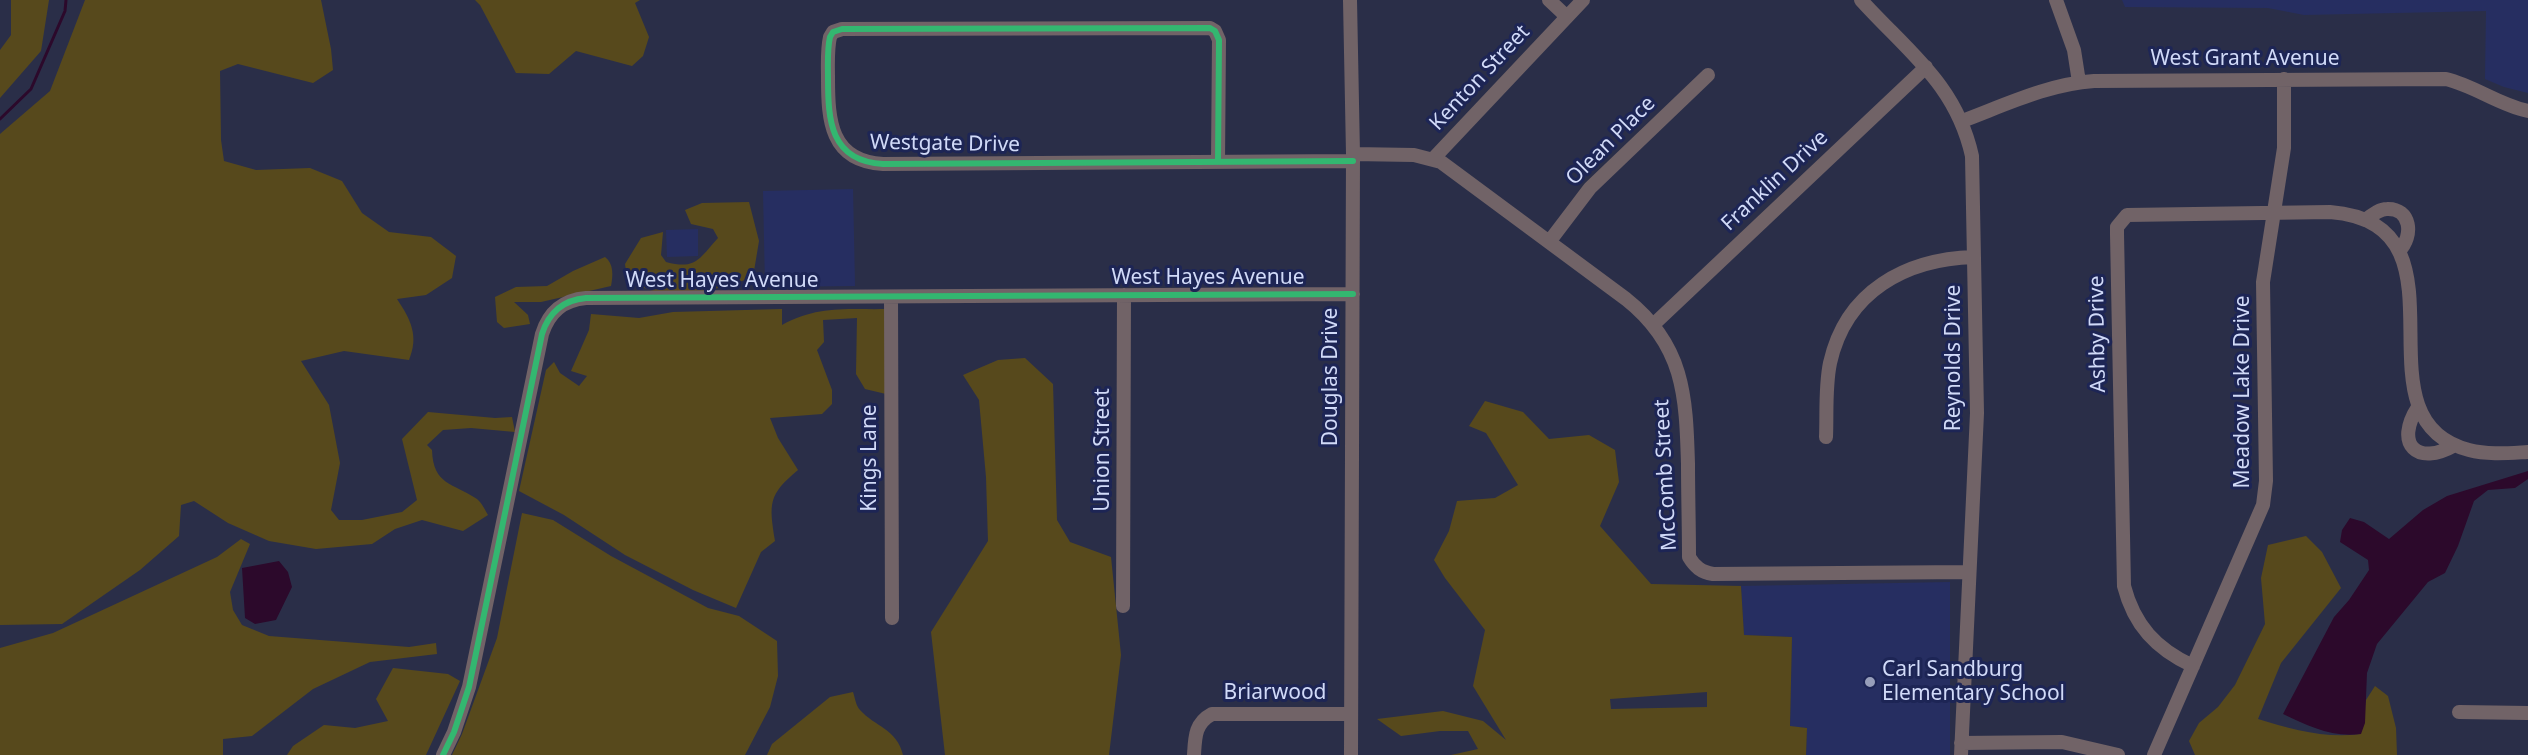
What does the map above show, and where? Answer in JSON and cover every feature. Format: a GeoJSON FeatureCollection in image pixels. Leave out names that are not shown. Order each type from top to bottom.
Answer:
{"type":"FeatureCollection","features":[{"type":"Feature","properties":{"kind":"street","name":"Douglas Drive"},"geometry":{"type":"LineString","coordinates":[[1350,0],[1353,158],[1351,755]]}},
{"type":"Feature","properties":{"kind":"street"},"geometry":{"type":"LineString","coordinates":[[1549,0],[1566,16]]}},
{"type":"Feature","properties":{"kind":"street","name":"Kenton Street"},"geometry":{"type":"LineString","coordinates":[[1432,159],[1583,0]]}},
{"type":"Feature","properties":{"kind":"street"},"geometry":{"type":"LineString","coordinates":[[2056,0],[2074,50],[2079,82]]}},
{"type":"Feature","properties":{"kind":"street","name":"Reynolds Drive"},"geometry":{"type":"LineString","coordinates":[[1866,1],[1943,88],[1962,121],[1972,156],[1977,413],[1961,749]]}},
{"type":"Feature","properties":{"kind":"street","name":"Westgate Drive"},"geometry":{"type":"LineString","coordinates":[[1218,162],[1219,40],[1215,31],[1210,28],[842,29],[833,32],[830,37],[830,122],[833,132],[847,151],[867,162],[883,164],[1218,162],[1353,158]]}},
{"type":"Feature","properties":{"kind":"street","name":"Franklin Drive"},"geometry":{"type":"LineString","coordinates":[[1653,325],[1926,67]]}},
{"type":"Feature","properties":{"kind":"street","name":"Olean Place"},"geometry":{"type":"LineString","coordinates":[[1549,242],[1585,194],[1708,75]]}},
{"type":"Feature","properties":{"kind":"street","name":"Meadow Lake Drive"},"geometry":{"type":"LineString","coordinates":[[2154,755],[2258,519],[2264,497],[2266,481],[2264,282],[2284,148],[2284,79]]}},
{"type":"Feature","properties":{"kind":"street","name":"West Grant Avenue"},"geometry":{"type":"LineString","coordinates":[[1962,121],[2047,89],[2079,82],[2446,79],[2528,111]]}},
{"type":"Feature","properties":{"kind":"street","name":"McComb Street"},"geometry":{"type":"LineString","coordinates":[[1353,158],[1414,155],[1432,159],[1452,170],[1626,298],[1653,325],[1675,362],[1685,398],[1689,557],[1695,566],[1704,572],[1713,574],[1969,572]]}},
{"type":"Feature","properties":{"kind":"street"},"geometry":{"type":"LineString","coordinates":[[2365,220],[2378,211],[2388,209],[2401,213],[2407,222],[2409,232],[2408,242],[2399,251]]}},
{"type":"Feature","properties":{"kind":"street","name":"Ashby Drive"},"geometry":{"type":"LineString","coordinates":[[2193,666],[2166,652],[2143,630],[2128,602],[2124,586],[2117,227],[2127,215],[2133,213],[2331,212],[2345,213],[2381,229],[2399,251],[2409,277],[2411,375],[2418,407],[2433,429],[2455,445],[2482,452],[2528,452]]}},
{"type":"Feature","properties":{"kind":"street"},"geometry":{"type":"LineString","coordinates":[[1826,437],[1830,363],[1844,327],[1854,310],[1878,286],[1909,268],[1941,259],[1974,257]]}},
{"type":"Feature","properties":{"kind":"street","name":"West Hayes Avenue"},"geometry":{"type":"LineString","coordinates":[[443,755],[454,732],[469,687],[542,334],[551,315],[566,302],[586,298],[1353,294]]}},
{"type":"Feature","properties":{"kind":"street","name":"Union Street"},"geometry":{"type":"LineString","coordinates":[[1123,606],[1125,295]]}},
{"type":"Feature","properties":{"kind":"street","name":"Kings Lane"},"geometry":{"type":"LineString","coordinates":[[891,297],[892,618]]}},
{"type":"Feature","properties":{"kind":"street"},"geometry":{"type":"LineString","coordinates":[[2418,407],[2408,426],[2408,441],[2414,448],[2422,454],[2431,455],[2441,453],[2455,445]]}},
{"type":"Feature","properties":{"kind":"street"},"geometry":{"type":"LineString","coordinates":[[2459,712],[2528,712]]}},
{"type":"Feature","properties":{"kind":"street","name":"Briarwood"},"geometry":{"type":"LineString","coordinates":[[1194,755],[1196,730],[1200,723],[1212,714],[1351,714]]}},
{"type":"Feature","properties":{"kind":"street"},"geometry":{"type":"LineString","coordinates":[[1961,749],[2062,742],[2118,755]]}},
{"type":"Feature","properties":{"kind":"shaded area"},"geometry":{"type":"Polygon","coordinates":[[[11,0],[49,0],[41,51],[0,98],[0,50],[11,35],[11,0]]]}},
{"type":"Feature","properties":{"kind":"shaded area"},"geometry":{"type":"Polygon","coordinates":[[[85,0],[321,0],[333,70],[313,83],[238,64],[220,71],[221,140],[224,161],[256,170],[310,168],[342,181],[362,213],[389,232],[431,237],[456,256],[452,278],[426,295],[397,299],[412,328],[413,343],[409,360],[344,351],[301,361],[329,405],[340,463],[331,510],[339,520],[362,520],[402,512],[417,500],[402,439],[428,412],[495,418],[512,417],[515,432],[471,428],[443,430],[427,445],[432,450],[433,461],[440,477],[477,499],[488,515],[463,531],[422,520],[395,529],[372,544],[316,549],[269,541],[228,523],[194,501],[181,505],[179,536],[140,570],[62,624],[0,625],[0,134],[50,91],[85,0]]]}},
{"type":"Feature","properties":{"kind":"shaded area"},"geometry":{"type":"Polygon","coordinates":[[[475,0],[640,0],[635,3],[649,37],[643,56],[632,66],[576,51],[549,74],[516,73],[480,5],[475,0]]]}},
{"type":"Feature","properties":{"kind":"shaded area"},"geometry":{"type":"Polygon","coordinates":[[[2122,0],[2528,0],[2528,93],[2485,79],[2486,11],[2304,15],[2268,8],[2125,7],[2122,0]]]}},
{"type":"Feature","properties":{"kind":"shaded area"},"geometry":{"type":"Polygon","coordinates":[[[853,189],[855,286],[765,287],[763,191],[853,189]]]}},
{"type":"Feature","properties":{"kind":"shaded area"},"geometry":{"type":"Polygon","coordinates":[[[749,202],[759,241],[753,277],[723,287],[688,293],[655,291],[627,278],[625,264],[641,238],[663,232],[661,255],[666,262],[684,265],[696,261],[718,238],[713,229],[691,224],[685,210],[702,203],[749,202]]]}},
{"type":"Feature","properties":{"kind":"shaded area"},"geometry":{"type":"Polygon","coordinates":[[[698,229],[698,256],[667,257],[666,230],[698,229]]]}},
{"type":"Feature","properties":{"kind":"shaded area"},"geometry":{"type":"Polygon","coordinates":[[[605,257],[611,267],[611,286],[541,302],[514,302],[528,315],[530,324],[504,328],[497,322],[495,297],[516,287],[547,286],[605,257]]]}},
{"type":"Feature","properties":{"kind":"shaded area"},"geometry":{"type":"Polygon","coordinates":[[[782,309],[782,325],[821,311],[889,309],[886,394],[865,389],[856,374],[857,318],[823,320],[824,342],[817,350],[832,390],[832,404],[822,414],[770,418],[778,438],[798,470],[776,493],[772,508],[775,541],[761,552],[736,608],[693,590],[625,555],[564,515],[519,491],[546,370],[554,362],[560,373],[579,386],[587,376],[571,371],[589,330],[591,314],[639,318],[673,312],[782,309]]]}},
{"type":"Feature","properties":{"kind":"shaded area"},"geometry":{"type":"Polygon","coordinates":[[[1025,358],[1053,384],[1057,520],[1070,542],[1111,557],[1121,655],[1109,755],[945,755],[931,632],[988,541],[986,477],[979,400],[963,375],[998,360],[1025,358]]]}},
{"type":"Feature","properties":{"kind":"shaded area"},"geometry":{"type":"Polygon","coordinates":[[[1485,401],[1523,412],[1549,439],[1589,435],[1615,450],[1619,482],[1600,526],[1651,584],[1741,586],[1744,635],[1792,637],[1790,726],[1807,728],[1806,755],[1451,755],[1478,749],[1468,731],[1440,731],[1401,736],[1377,719],[1443,711],[1483,721],[1506,740],[1473,686],[1485,630],[1434,560],[1449,531],[1457,501],[1495,498],[1518,485],[1486,433],[1469,426],[1485,401]],[[1707,692],[1610,699],[1611,709],[1707,707],[1707,692]]]}},
{"type":"Feature","properties":{"kind":"shaded area"},"geometry":{"type":"Polygon","coordinates":[[[2528,471],[2528,479],[2515,488],[2488,490],[2474,501],[2458,546],[2445,573],[2428,582],[2377,644],[2367,673],[2365,723],[2361,734],[2330,733],[2283,714],[2334,617],[2349,600],[2369,570],[2368,560],[2340,542],[2342,530],[2350,518],[2364,522],[2389,539],[2423,510],[2447,496],[2528,471]]]}},
{"type":"Feature","properties":{"kind":"shaded area"},"geometry":{"type":"Polygon","coordinates":[[[522,513],[553,520],[611,556],[708,608],[739,616],[777,641],[778,676],[770,707],[745,755],[452,755],[497,638],[522,513]]]}},
{"type":"Feature","properties":{"kind":"shaded area"},"geometry":{"type":"Polygon","coordinates":[[[2306,536],[2322,552],[2341,588],[2281,663],[2258,719],[2321,734],[2360,734],[2366,700],[2375,686],[2388,696],[2396,728],[2397,755],[2195,755],[2189,741],[2199,723],[2218,707],[2235,685],[2265,624],[2261,578],[2268,545],[2306,536]]]}},
{"type":"Feature","properties":{"kind":"shaded area"},"geometry":{"type":"Polygon","coordinates":[[[241,539],[250,544],[230,592],[233,610],[242,625],[269,636],[409,647],[436,643],[437,654],[370,662],[313,689],[252,736],[223,739],[223,755],[0,755],[0,648],[53,633],[217,557],[241,539]]]}},
{"type":"Feature","properties":{"kind":"shaded area"},"geometry":{"type":"Polygon","coordinates":[[[279,561],[288,572],[292,587],[276,620],[255,624],[245,618],[242,568],[279,561]]]}},
{"type":"Feature","properties":{"kind":"shaded area","name":"Carl Sandburg Elementary School"},"geometry":{"type":"Polygon","coordinates":[[[1950,582],[1950,755],[1806,755],[1807,728],[1790,727],[1792,637],[1744,635],[1741,586],[1950,582]]]}},
{"type":"Feature","properties":{"kind":"shaded area"},"geometry":{"type":"Polygon","coordinates":[[[393,668],[448,674],[460,681],[426,755],[287,755],[293,746],[324,725],[355,728],[388,721],[376,699],[393,668]]]}},
{"type":"Feature","properties":{"kind":"shaded area"},"geometry":{"type":"Polygon","coordinates":[[[853,692],[859,708],[896,739],[903,755],[767,755],[772,744],[830,697],[853,692]]]}},
{"type":"Feature","properties":{"kind":"waterway"},"geometry":{"type":"LineString","coordinates":[[0,119],[31,89],[65,11],[66,0]]}},
{"type":"Feature","properties":{"kind":"cycle path"},"geometry":{"type":"LineString","coordinates":[[1218,162],[1219,40],[1215,31],[1210,28],[842,29],[833,32],[830,37],[828,94],[831,123],[842,147],[865,161],[883,164],[1353,161]]}},
{"type":"Feature","properties":{"kind":"cycle path"},"geometry":{"type":"LineString","coordinates":[[443,755],[454,732],[469,687],[542,334],[553,313],[564,304],[586,298],[1353,294]]}},
{"type":"Feature","properties":{"kind":"place","name":"Carl Sandburg Elementary School"},"geometry":{"type":"Point","coordinates":[1870,682]}}]}
